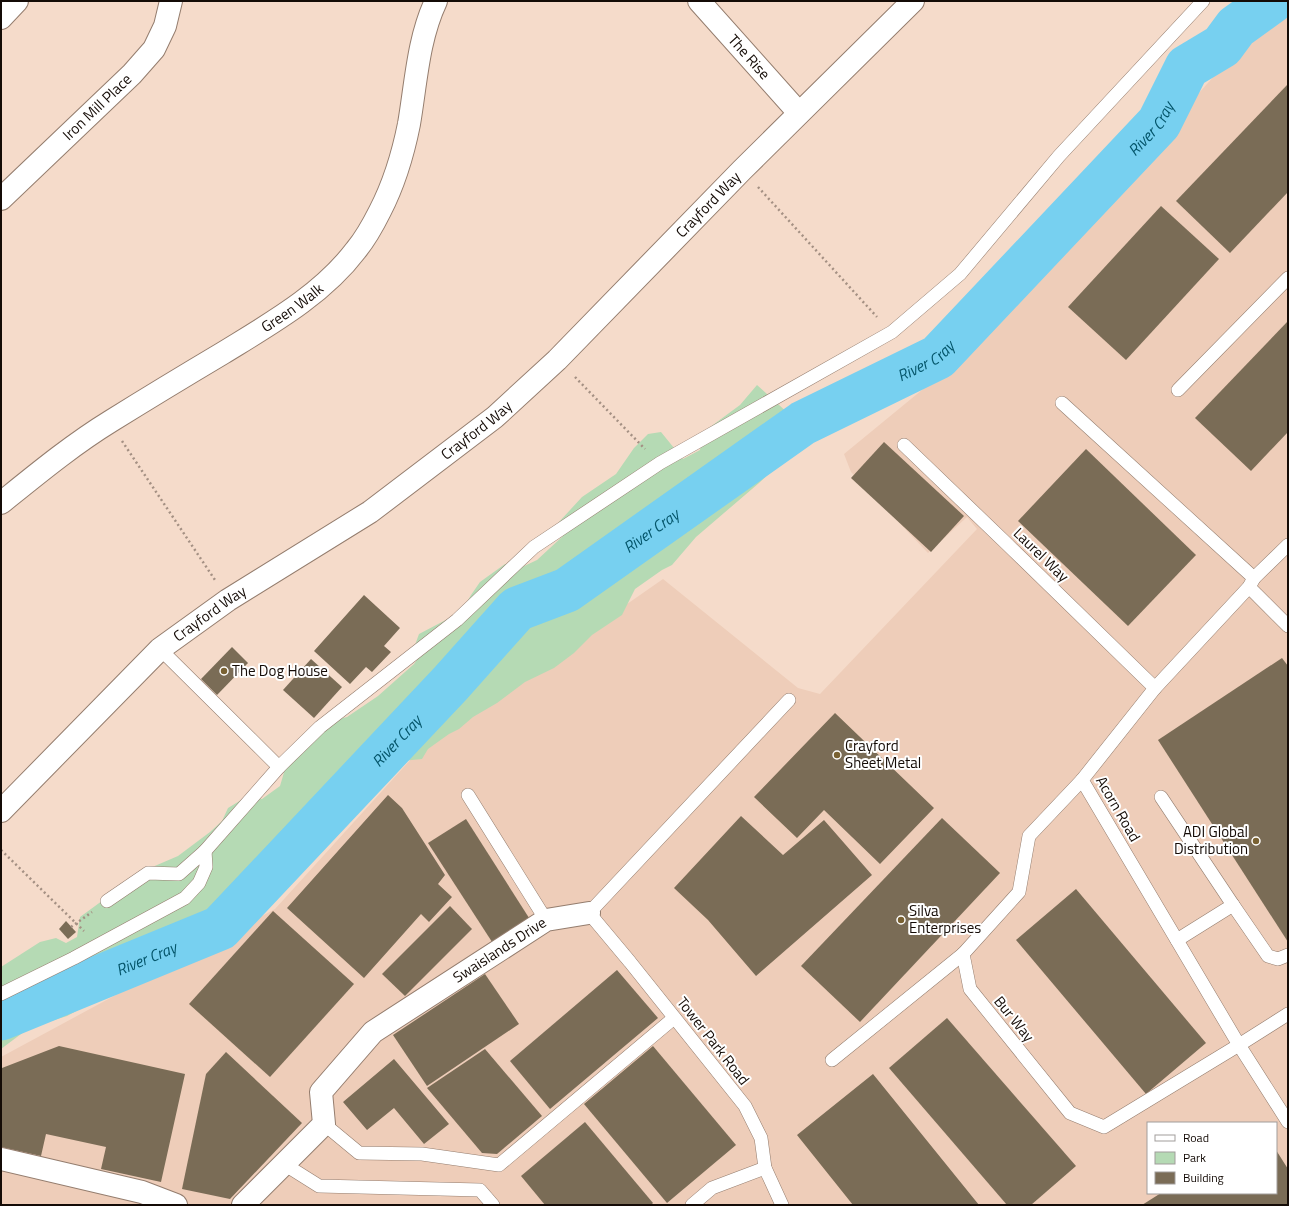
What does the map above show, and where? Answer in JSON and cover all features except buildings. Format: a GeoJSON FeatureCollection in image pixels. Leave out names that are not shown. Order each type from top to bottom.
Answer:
{"type":"FeatureCollection","features":[{"type":"Feature","properties":{"kind":"street"},"geometry":{"type":"LineString","coordinates":[[1,18],[16,1]]}},
{"type":"Feature","properties":{"kind":"street","name":"Iron Mill Place"},"geometry":{"type":"LineString","coordinates":[[1,199],[132,74],[154,49],[166,26],[171,1]]}},
{"type":"Feature","properties":{"kind":"street","name":"Green Walk"},"geometry":{"type":"LineString","coordinates":[[1,503],[53,461],[109,422],[262,329],[304,301],[339,270],[356,251],[380,212],[398,168],[409,124],[425,30],[436,1]]}},
{"type":"Feature","properties":{"kind":"street","name":"The Rise"},"geometry":{"type":"LineString","coordinates":[[699,1],[799,113]]}},
{"type":"Feature","properties":{"kind":"street","name":"Crayford Way"},"geometry":{"type":"LineString","coordinates":[[1,811],[160,649],[228,600],[370,512],[495,417],[557,360],[742,170],[912,1]]}},
{"type":"Feature","properties":{"kind":"street","name":"Swaislands Drive"},"geometry":{"type":"LineString","coordinates":[[324,1124],[321,1092],[373,1032],[546,920],[589,913]]}},
{"type":"Feature","properties":{"kind":"street"},"geometry":{"type":"LineString","coordinates":[[243,1205],[324,1124]]}},
{"type":"Feature","properties":{"kind":"street"},"geometry":{"type":"LineString","coordinates":[[1,1159],[142,1192],[176,1205]]}},
{"type":"Feature","properties":{"kind":"lane"},"geometry":{"type":"LineString","coordinates":[[107,901],[148,874],[179,874],[205,851],[279,767],[320,727],[457,620],[534,546],[660,463],[892,332],[960,274],[1059,156],[1203,1]]}},
{"type":"Feature","properties":{"kind":"lane"},"geometry":{"type":"LineString","coordinates":[[1178,390],[1288,278]]}},
{"type":"Feature","properties":{"kind":"lane"},"geometry":{"type":"LineString","coordinates":[[1062,404],[1251,582],[1288,626]]}},
{"type":"Feature","properties":{"kind":"lane","name":"Laurel Way"},"geometry":{"type":"LineString","coordinates":[[904,445],[1155,688]]}},
{"type":"Feature","properties":{"kind":"lane","name":"Acorn Road"},"geometry":{"type":"LineString","coordinates":[[1288,545],[1251,582],[1155,688],[1082,780],[1239,1045],[1288,1122]]}},
{"type":"Feature","properties":{"kind":"lane"},"geometry":{"type":"LineString","coordinates":[[160,649],[279,767]]}},
{"type":"Feature","properties":{"kind":"lane"},"geometry":{"type":"LineString","coordinates":[[589,913],[789,700]]}},
{"type":"Feature","properties":{"kind":"lane"},"geometry":{"type":"LineString","coordinates":[[832,1060],[963,954],[1019,892],[1029,836],[1082,780]]}},
{"type":"Feature","properties":{"kind":"lane"},"geometry":{"type":"LineString","coordinates":[[468,794],[546,920]]}},
{"type":"Feature","properties":{"kind":"lane"},"geometry":{"type":"LineString","coordinates":[[1161,797],[1232,905],[1268,956],[1278,959],[1288,955]]}},
{"type":"Feature","properties":{"kind":"lane"},"geometry":{"type":"LineString","coordinates":[[1,994],[74,958],[185,898],[199,883],[206,867],[205,851]]}},
{"type":"Feature","properties":{"kind":"lane"},"geometry":{"type":"LineString","coordinates":[[1177,940],[1232,905]]}},
{"type":"Feature","properties":{"kind":"lane","name":"Tower Park Road"},"geometry":{"type":"LineString","coordinates":[[589,913],[745,1106],[761,1138],[765,1168],[782,1205]]}},
{"type":"Feature","properties":{"kind":"lane","name":"Bur Way"},"geometry":{"type":"LineString","coordinates":[[963,954],[970,989],[1070,1113],[1104,1127],[1239,1045]]}},
{"type":"Feature","properties":{"kind":"lane"},"geometry":{"type":"LineString","coordinates":[[1239,1045],[1288,1014]]}},
{"type":"Feature","properties":{"kind":"lane"},"geometry":{"type":"LineString","coordinates":[[324,1124],[359,1152],[422,1154],[499,1165],[674,1018]]}},
{"type":"Feature","properties":{"kind":"lane"},"geometry":{"type":"LineString","coordinates":[[284,1164],[319,1186],[480,1190],[493,1205]]}},
{"type":"Feature","properties":{"kind":"lane"},"geometry":{"type":"LineString","coordinates":[[692,1205],[712,1188],[765,1168]]}},
{"type":"Feature","properties":{"kind":"path"},"geometry":{"type":"LineString","coordinates":[[742,170],[870,310]]}},
{"type":"Feature","properties":{"kind":"path"},"geometry":{"type":"LineString","coordinates":[[557,360],[660,463]]}},
{"type":"Feature","properties":{"kind":"path"},"geometry":{"type":"LineString","coordinates":[[109,422],[228,600]]}},
{"type":"Feature","properties":{"kind":"path"},"geometry":{"type":"LineString","coordinates":[[1,850],[82,929]]}},
{"type":"Feature","properties":{"kind":"path"},"geometry":{"type":"LineString","coordinates":[[71,927],[107,901]]}},
{"type":"Feature","properties":{"kind":"shaded area"},"geometry":{"type":"Polygon","coordinates":[[[1282,1],[1288,1],[1288,1205],[1,1205],[1,1057],[275,909],[422,747],[663,579],[798,688],[820,694],[977,529],[967,517],[928,553],[851,472],[844,454],[956,362],[1282,1]]]}},
{"type":"Feature","properties":{"kind":"green space"},"geometry":{"type":"Polygon","coordinates":[[[757,385],[811,434],[759,483],[696,537],[672,565],[662,570],[635,589],[622,615],[592,635],[574,653],[554,668],[525,682],[497,703],[473,717],[459,729],[449,734],[428,749],[422,759],[402,761],[385,774],[357,810],[313,850],[296,859],[214,948],[179,967],[141,976],[67,1016],[29,1028],[1,1049],[1,967],[40,942],[56,938],[66,943],[77,937],[80,917],[143,871],[178,856],[222,821],[228,808],[246,797],[262,799],[280,786],[285,769],[319,724],[347,717],[378,696],[414,664],[419,657],[415,645],[419,634],[461,612],[480,582],[505,564],[520,568],[537,560],[563,536],[559,522],[582,497],[616,474],[634,448],[648,434],[661,432],[683,459],[700,450],[702,433],[740,405],[757,385]]]}},
{"type":"Feature","properties":{"kind":"waterway","name":"River Cray"},"geometry":{"type":"LineString","coordinates":[[1,1018],[220,928],[450,684],[517,609],[567,590],[803,423],[938,357],[1159,123],[1187,67],[1222,46],[1236,27],[1272,1]]}},
{"type":"Feature","properties":{"kind":"place","name":"The Dog House"},"geometry":{"type":"Point","coordinates":[224,671]}},
{"type":"Feature","properties":{"kind":"place","name":"Crayford Sheet Metal"},"geometry":{"type":"Point","coordinates":[837,755]}},
{"type":"Feature","properties":{"kind":"place","name":"ADI Global Distribution"},"geometry":{"type":"Point","coordinates":[1256,841]}},
{"type":"Feature","properties":{"kind":"place","name":"Silva Enterprises"},"geometry":{"type":"Point","coordinates":[901,920]}}]}
